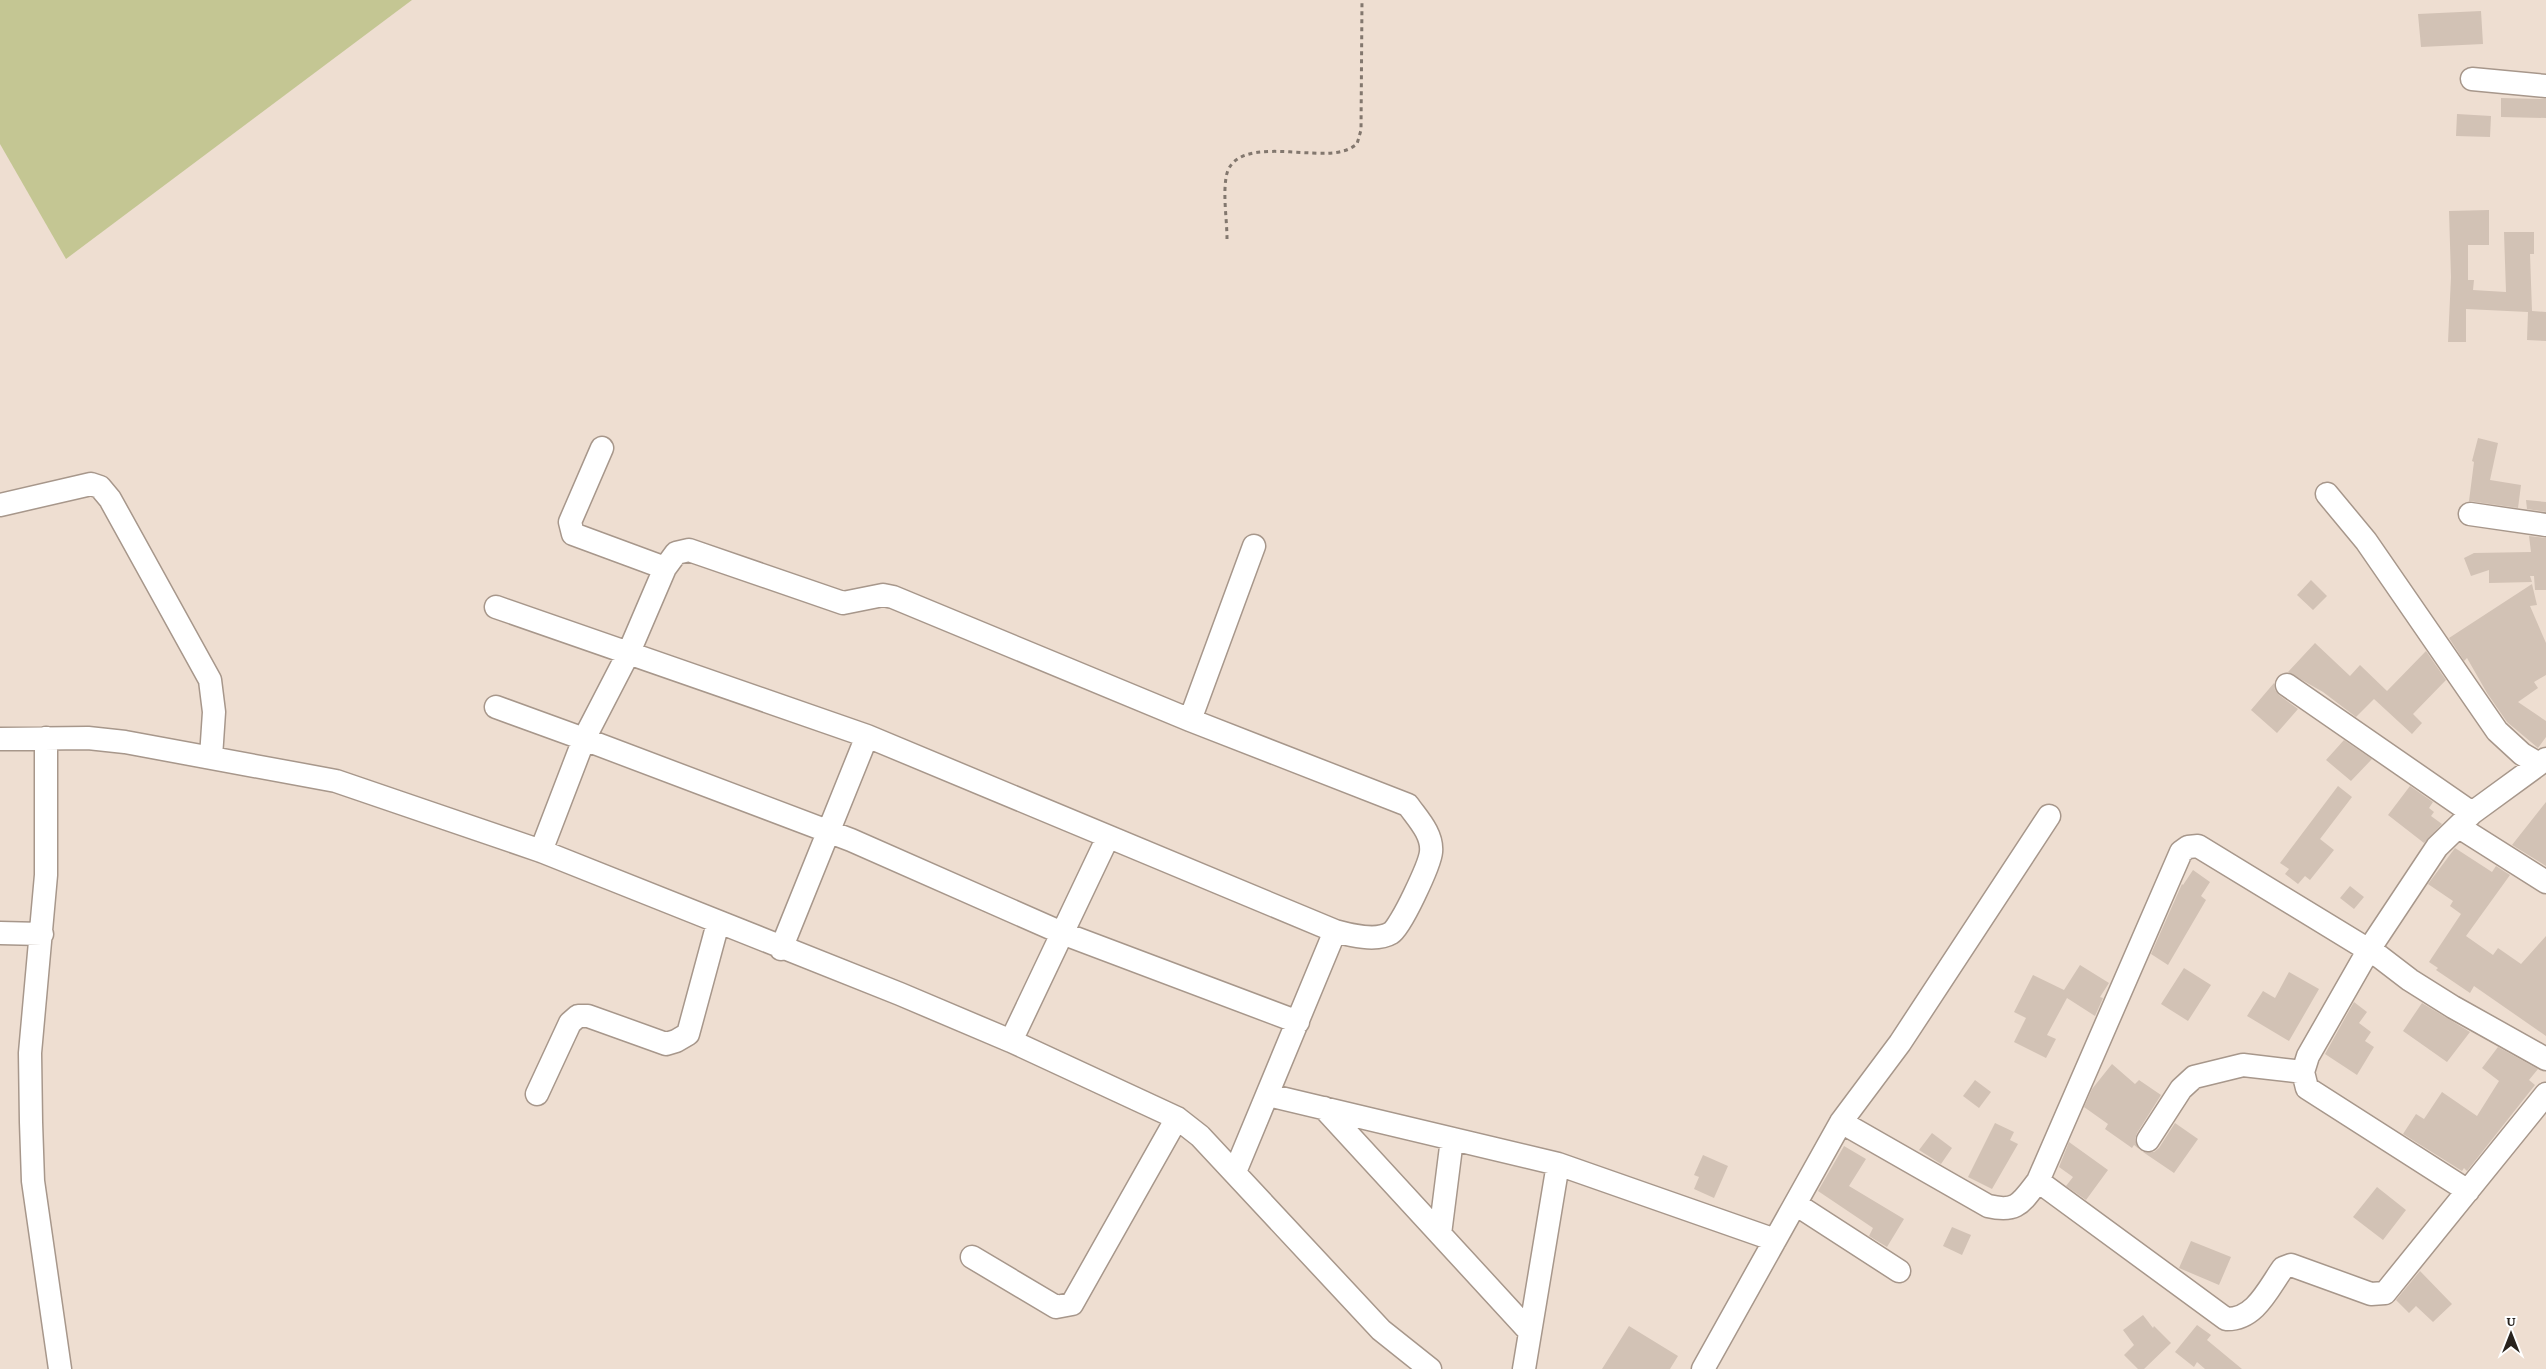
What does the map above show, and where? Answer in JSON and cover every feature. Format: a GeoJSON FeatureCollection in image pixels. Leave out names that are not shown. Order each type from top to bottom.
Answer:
{"type":"FeatureCollection","features":[{"type":"Feature","properties":{"kind":"street"},"geometry":{"type":"LineString","coordinates":[[2472,79],[2546,86]]}},
{"type":"Feature","properties":{"kind":"street"},"geometry":{"type":"LineString","coordinates":[[602,448],[570,522],[573,534],[664,568]]}},
{"type":"Feature","properties":{"kind":"street"},"geometry":{"type":"LineString","coordinates":[[0,505],[91,484],[100,487],[110,499],[210,680],[214,712],[211,757]]}},
{"type":"Feature","properties":{"kind":"street"},"geometry":{"type":"LineString","coordinates":[[2327,494],[2366,541],[2497,731],[2522,754],[2542,762]]}},
{"type":"Feature","properties":{"kind":"street"},"geometry":{"type":"LineString","coordinates":[[2470,514],[2546,525]]}},
{"type":"Feature","properties":{"kind":"street"},"geometry":{"type":"LineString","coordinates":[[1190,720],[1254,546]]}},
{"type":"Feature","properties":{"kind":"street"},"geometry":{"type":"LineString","coordinates":[[496,607],[630,652],[867,736],[1335,931],[1376,937],[1391,933],[1404,920],[1431,852],[1428,833],[1408,805],[1190,720],[893,597],[883,595],[843,603],[688,550],[676,553],[664,568],[630,652],[584,739],[541,851]]}},
{"type":"Feature","properties":{"kind":"street"},"geometry":{"type":"LineString","coordinates":[[2288,685],[2546,882]]}},
{"type":"Feature","properties":{"kind":"street"},"geometry":{"type":"LineString","coordinates":[[496,707],[829,832],[1062,933],[1298,1022]]}},
{"type":"Feature","properties":{"kind":"street"},"geometry":{"type":"LineString","coordinates":[[781,949],[867,736]]}},
{"type":"Feature","properties":{"kind":"street"},"geometry":{"type":"LineString","coordinates":[[46,738],[46,875],[30,1053],[33,1181],[60,1369]]}},
{"type":"Feature","properties":{"kind":"street"},"geometry":{"type":"LineString","coordinates":[[0,739],[88,738],[125,742],[336,781],[541,851],[781,949],[900,994],[1011,1041],[1177,1118],[1200,1136],[1381,1330],[1430,1369]]}},
{"type":"Feature","properties":{"kind":"street"},"geometry":{"type":"LineString","coordinates":[[2468,1191],[2307,1088],[2303,1072],[2308,1056],[2368,951],[2438,846],[2466,820],[2542,762]]}},
{"type":"Feature","properties":{"kind":"street"},"geometry":{"type":"LineString","coordinates":[[1703,1369],[1775,1240],[1797,1205],[1841,1122],[1900,1043],[2049,816]]}},
{"type":"Feature","properties":{"kind":"street"},"geometry":{"type":"LineString","coordinates":[[1011,1041],[1108,837]]}},
{"type":"Feature","properties":{"kind":"street"},"geometry":{"type":"LineString","coordinates":[[1841,1122],[1988,1206],[2004,1210],[2016,1207],[2038,1181],[2181,852],[2188,847],[2198,846],[2368,951],[2446,1002],[2546,1059]]}},
{"type":"Feature","properties":{"kind":"street"},"geometry":{"type":"LineString","coordinates":[[537,1094],[570,1023],[578,1016],[588,1016],[666,1044],[688,1034],[718,922]]}},
{"type":"Feature","properties":{"kind":"street"},"geometry":{"type":"LineString","coordinates":[[1235,1172],[1335,931]]}},
{"type":"Feature","properties":{"kind":"street"},"geometry":{"type":"LineString","coordinates":[[0,933],[42,934]]}},
{"type":"Feature","properties":{"kind":"street"},"geometry":{"type":"LineString","coordinates":[[2148,1140],[2181,1089],[2194,1077],[2243,1065],[2303,1072]]}},
{"type":"Feature","properties":{"kind":"street"},"geometry":{"type":"LineString","coordinates":[[2038,1181],[2226,1318],[2236,1319],[2252,1311],[2283,1268],[2291,1265],[2371,1294],[2385,1293],[2546,1094]]}},
{"type":"Feature","properties":{"kind":"street"},"geometry":{"type":"LineString","coordinates":[[1268,1095],[1558,1164],[1775,1240]]}},
{"type":"Feature","properties":{"kind":"street"},"geometry":{"type":"LineString","coordinates":[[1324,1108],[1530,1332]]}},
{"type":"Feature","properties":{"kind":"street"},"geometry":{"type":"LineString","coordinates":[[972,1256],[1056,1307],[1072,1304],[1177,1118]]}},
{"type":"Feature","properties":{"kind":"street"},"geometry":{"type":"LineString","coordinates":[[1440,1234],[1452,1140]]}},
{"type":"Feature","properties":{"kind":"street"},"geometry":{"type":"LineString","coordinates":[[1524,1369],[1558,1164]]}},
{"type":"Feature","properties":{"kind":"street"},"geometry":{"type":"LineString","coordinates":[[1797,1205],[1899,1271]]}},
{"type":"Feature","properties":{"kind":"path"},"geometry":{"type":"LineString","coordinates":[[1227,239],[1226,177],[1230,166],[1239,156],[1253,152],[1342,152],[1357,144],[1360,130],[1362,0]]}},
{"type":"Feature","properties":{"kind":"green space"},"geometry":{"type":"Polygon","coordinates":[[[0,0],[412,0],[66,259],[0,144],[0,0]]]}},
{"type":"Feature","properties":{"kind":"building"},"geometry":{"type":"Polygon","coordinates":[[[2481,11],[2483,44],[2421,47],[2418,14],[2481,11]]]}},
{"type":"Feature","properties":{"kind":"building"},"geometry":{"type":"Polygon","coordinates":[[[2501,98],[2546,99],[2546,118],[2501,117],[2501,98]]]}},
{"type":"Feature","properties":{"kind":"building"},"geometry":{"type":"Polygon","coordinates":[[[2457,114],[2491,116],[2490,137],[2456,136],[2457,114]]]}},
{"type":"Feature","properties":{"kind":"building"},"geometry":{"type":"Polygon","coordinates":[[[2489,210],[2489,245],[2468,245],[2468,280],[2474,280],[2473,290],[2506,292],[2504,232],[2534,232],[2534,254],[2530,254],[2532,311],[2546,312],[2546,341],[2527,340],[2528,312],[2466,309],[2466,342],[2448,342],[2451,277],[2449,211],[2489,210]]]}},
{"type":"Feature","properties":{"kind":"building"},"geometry":{"type":"Polygon","coordinates":[[[2478,438],[2498,443],[2490,480],[2521,485],[2518,508],[2469,501],[2474,462],[2472,461],[2478,438]]]}},
{"type":"Feature","properties":{"kind":"building"},"geometry":{"type":"Polygon","coordinates":[[[2526,500],[2546,502],[2546,512],[2527,509],[2526,500]]]}},
{"type":"Feature","properties":{"kind":"building"},"geometry":{"type":"Polygon","coordinates":[[[2529,536],[2546,538],[2546,590],[2535,590],[2534,576],[2530,576],[2532,582],[2489,583],[2489,570],[2471,576],[2464,558],[2474,553],[2531,552],[2529,536]]]}},
{"type":"Feature","properties":{"kind":"building"},"geometry":{"type":"Polygon","coordinates":[[[2311,580],[2327,596],[2313,610],[2297,595],[2311,580]]]}},
{"type":"Feature","properties":{"kind":"building"},"geometry":{"type":"Polygon","coordinates":[[[2532,584],[2537,605],[2530,606],[2546,643],[2546,675],[2534,682],[2538,688],[2518,702],[2546,721],[2546,737],[2538,748],[2507,722],[2487,693],[2467,658],[2464,661],[2449,638],[2532,584]]]}},
{"type":"Feature","properties":{"kind":"building"},"geometry":{"type":"Polygon","coordinates":[[[2315,643],[2350,676],[2360,665],[2387,691],[2426,651],[2446,680],[2413,714],[2422,723],[2412,734],[2374,699],[2356,717],[2323,692],[2288,672],[2315,643]]]}},
{"type":"Feature","properties":{"kind":"building"},"geometry":{"type":"Polygon","coordinates":[[[2274,683],[2275,690],[2279,695],[2298,709],[2277,733],[2251,710],[2274,683]]]}},
{"type":"Feature","properties":{"kind":"building"},"geometry":{"type":"Polygon","coordinates":[[[2344,740],[2372,759],[2351,781],[2326,760],[2344,740]]]}},
{"type":"Feature","properties":{"kind":"building"},"geometry":{"type":"Polygon","coordinates":[[[2338,786],[2352,797],[2320,839],[2334,850],[2310,880],[2305,876],[2298,884],[2285,874],[2289,869],[2280,863],[2338,786]]]}},
{"type":"Feature","properties":{"kind":"building"},"geometry":{"type":"Polygon","coordinates":[[[2410,786],[2433,802],[2429,808],[2434,812],[2431,816],[2442,824],[2424,843],[2388,815],[2410,786]]]}},
{"type":"Feature","properties":{"kind":"building"},"geometry":{"type":"Polygon","coordinates":[[[2546,802],[2546,866],[2512,845],[2546,802]]]}},
{"type":"Feature","properties":{"kind":"building"},"geometry":{"type":"Polygon","coordinates":[[[2455,848],[2492,872],[2496,866],[2510,875],[2466,936],[2493,955],[2498,948],[2521,964],[2546,936],[2546,1036],[2474,986],[2470,993],[2436,970],[2438,968],[2429,962],[2461,914],[2450,906],[2453,901],[2428,884],[2455,848]]]}},
{"type":"Feature","properties":{"kind":"building"},"geometry":{"type":"Polygon","coordinates":[[[2193,870],[2210,882],[2201,896],[2206,900],[2168,965],[2151,954],[2182,884],[2193,870]]]}},
{"type":"Feature","properties":{"kind":"building"},"geometry":{"type":"Polygon","coordinates":[[[2350,886],[2364,897],[2354,909],[2340,898],[2350,886]]]}},
{"type":"Feature","properties":{"kind":"building"},"geometry":{"type":"Polygon","coordinates":[[[2080,965],[2109,983],[2100,997],[2103,998],[2095,1016],[2067,998],[2047,1035],[2056,1039],[2046,1058],[2014,1042],[2026,1018],[2014,1012],[2033,975],[2064,990],[2080,965]]]}},
{"type":"Feature","properties":{"kind":"building"},"geometry":{"type":"Polygon","coordinates":[[[2184,968],[2211,985],[2188,1021],[2161,1004],[2184,968]]]}},
{"type":"Feature","properties":{"kind":"building"},"geometry":{"type":"Polygon","coordinates":[[[2289,972],[2319,989],[2289,1041],[2247,1016],[2263,991],[2275,998],[2289,972]]]}},
{"type":"Feature","properties":{"kind":"building"},"geometry":{"type":"Polygon","coordinates":[[[2354,1002],[2367,1012],[2359,1023],[2371,1032],[2365,1041],[2374,1047],[2357,1075],[2325,1054],[2354,1002]]]}},
{"type":"Feature","properties":{"kind":"building"},"geometry":{"type":"Polygon","coordinates":[[[2422,1003],[2470,1032],[2447,1062],[2403,1031],[2422,1003]]]}},
{"type":"Feature","properties":{"kind":"building"},"geometry":{"type":"Polygon","coordinates":[[[2498,1047],[2538,1069],[2529,1080],[2535,1085],[2467,1171],[2464,1168],[2462,1171],[2403,1134],[2416,1114],[2424,1119],[2442,1092],[2477,1116],[2499,1081],[2482,1068],[2498,1047]]]}},
{"type":"Feature","properties":{"kind":"building"},"geometry":{"type":"Polygon","coordinates":[[[2112,1064],[2135,1084],[2139,1080],[2161,1095],[2137,1133],[2135,1140],[2139,1149],[2134,1145],[2132,1148],[2105,1129],[2108,1124],[2084,1107],[2092,1089],[2112,1064]]]}},
{"type":"Feature","properties":{"kind":"building"},"geometry":{"type":"Polygon","coordinates":[[[1975,1080],[1991,1092],[1979,1108],[1963,1096],[1975,1080]]]}},
{"type":"Feature","properties":{"kind":"building"},"geometry":{"type":"Polygon","coordinates":[[[1995,1123],[2014,1132],[2010,1140],[2018,1144],[1992,1189],[1968,1177],[1995,1123]]]}},
{"type":"Feature","properties":{"kind":"building"},"geometry":{"type":"Polygon","coordinates":[[[2175,1123],[2198,1139],[2174,1173],[2143,1152],[2154,1152],[2159,1148],[2175,1123]]]}},
{"type":"Feature","properties":{"kind":"building"},"geometry":{"type":"Polygon","coordinates":[[[1932,1133],[1952,1148],[1941,1164],[1919,1150],[1932,1133]]]}},
{"type":"Feature","properties":{"kind":"building"},"geometry":{"type":"Polygon","coordinates":[[[2069,1142],[2108,1170],[2086,1200],[2066,1186],[2073,1177],[2059,1167],[2069,1142]]]}},
{"type":"Feature","properties":{"kind":"building"},"geometry":{"type":"Polygon","coordinates":[[[1844,1146],[1866,1159],[1849,1186],[1904,1219],[1887,1247],[1869,1236],[1873,1228],[1818,1191],[1844,1146]]]}},
{"type":"Feature","properties":{"kind":"building"},"geometry":{"type":"Polygon","coordinates":[[[1703,1155],[1728,1166],[1714,1198],[1694,1189],[1699,1177],[1694,1175],[1703,1155]]]}},
{"type":"Feature","properties":{"kind":"building"},"geometry":{"type":"Polygon","coordinates":[[[2377,1187],[2406,1210],[2383,1240],[2353,1217],[2377,1187]]]}},
{"type":"Feature","properties":{"kind":"building"},"geometry":{"type":"Polygon","coordinates":[[[1952,1227],[1971,1235],[1962,1255],[1943,1246],[1952,1227]]]}},
{"type":"Feature","properties":{"kind":"building"},"geometry":{"type":"Polygon","coordinates":[[[2191,1241],[2231,1257],[2219,1285],[2179,1268],[2191,1241]]]}},
{"type":"Feature","properties":{"kind":"building"},"geometry":{"type":"Polygon","coordinates":[[[2420,1271],[2452,1304],[2433,1322],[2416,1306],[2409,1313],[2396,1300],[2420,1271]]]}},
{"type":"Feature","properties":{"kind":"building"},"geometry":{"type":"Polygon","coordinates":[[[2143,1315],[2153,1328],[2154,1326],[2171,1343],[2144,1369],[2138,1369],[2124,1355],[2134,1345],[2123,1330],[2143,1315]]]}},
{"type":"Feature","properties":{"kind":"building"},"geometry":{"type":"Polygon","coordinates":[[[2197,1325],[2211,1335],[2207,1340],[2242,1369],[2205,1369],[2197,1362],[2194,1367],[2175,1352],[2197,1325]]]}},
{"type":"Feature","properties":{"kind":"building"},"geometry":{"type":"Polygon","coordinates":[[[1629,1326],[1678,1356],[1670,1369],[1602,1369],[1629,1326]]]}}]}
